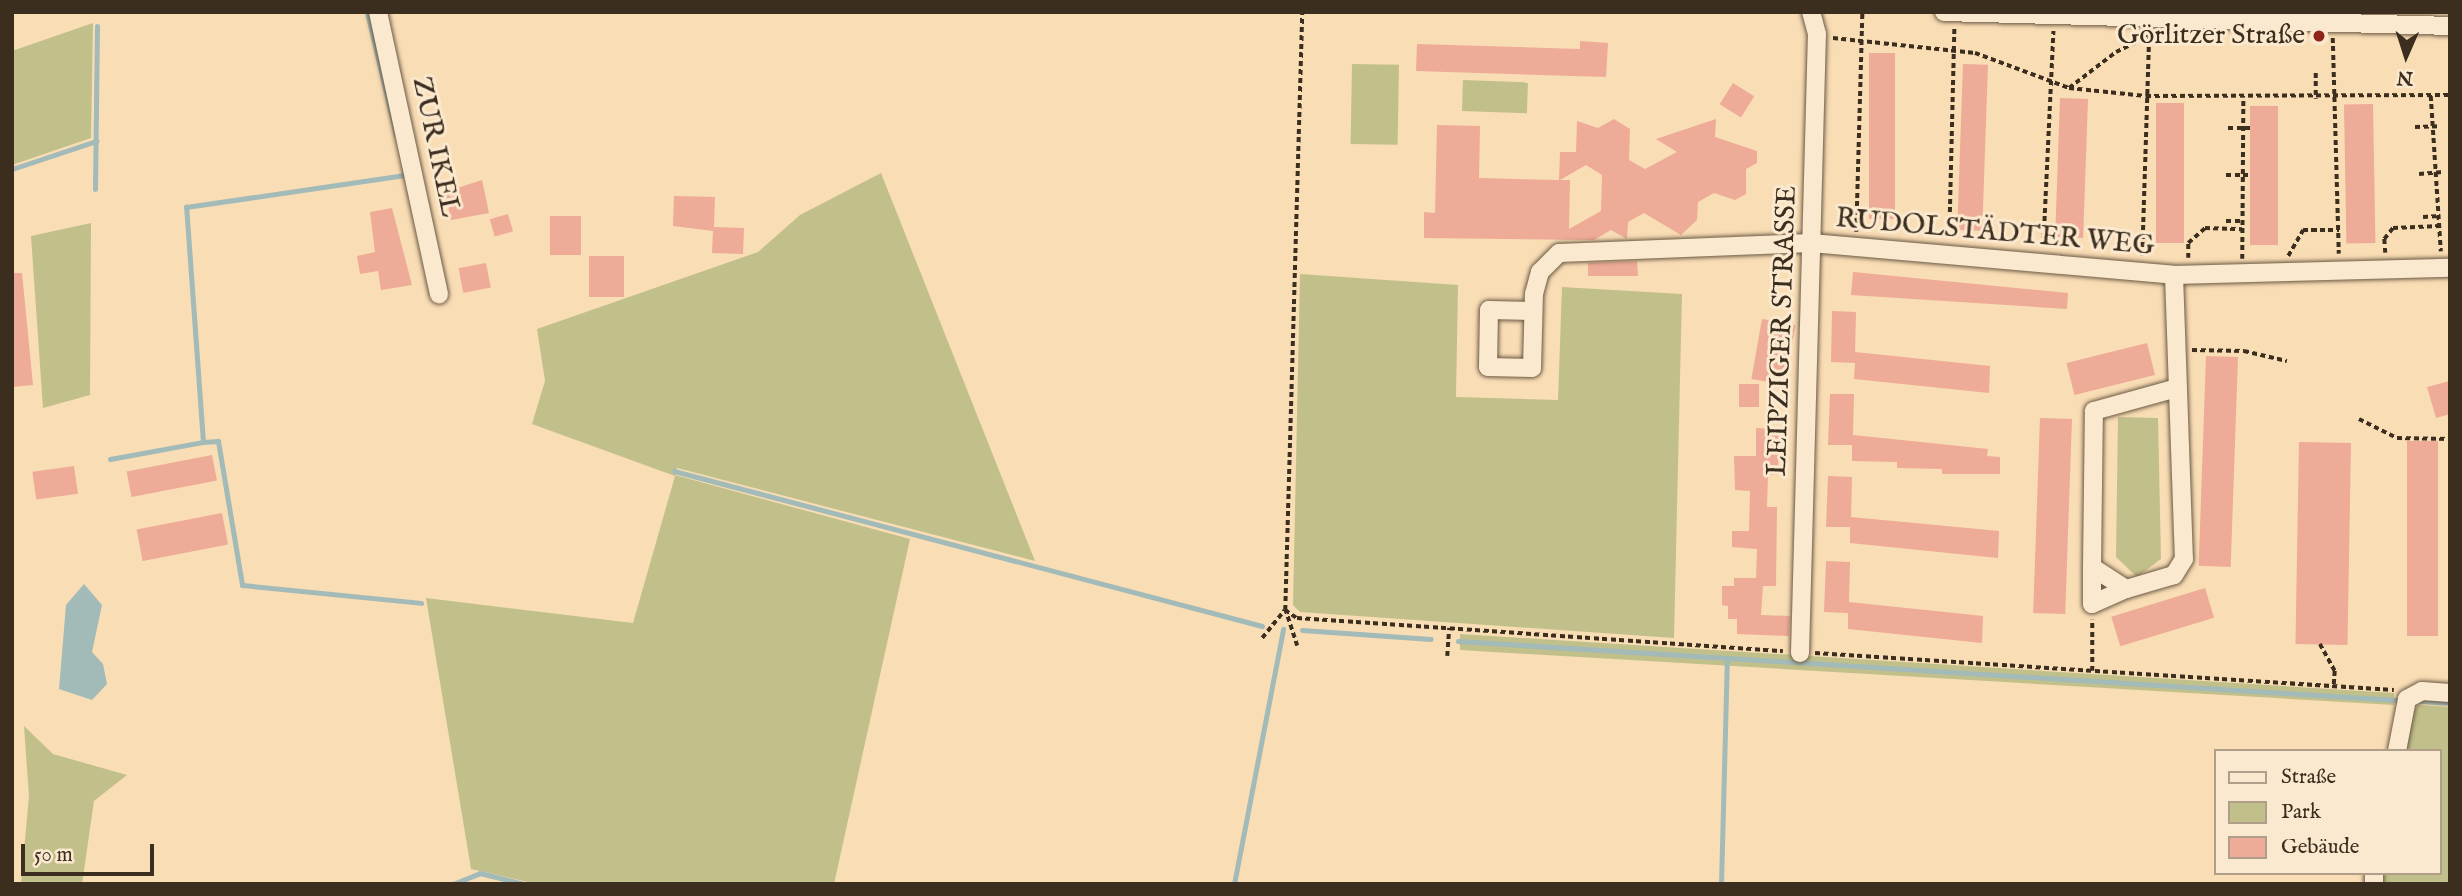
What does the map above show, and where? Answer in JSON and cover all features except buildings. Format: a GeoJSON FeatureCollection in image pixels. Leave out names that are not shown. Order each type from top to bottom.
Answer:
{"type":"FeatureCollection","features":[{"type":"Feature","properties":{"kind":"street","name":"ZUR IKEL"},"geometry":{"type":"LineString","coordinates":[[378,12],[439,294]]}},
{"type":"Feature","properties":{"kind":"street","name":"LEIPZIGER STRASSE"},"geometry":{"type":"LineString","coordinates":[[1800,653],[1817,34],[1811,12]]}},
{"type":"Feature","properties":{"kind":"street"},"geometry":{"type":"LineString","coordinates":[[1944,12],[2095,13],[2333,23],[2394,18],[2450,26]]}},
{"type":"Feature","properties":{"kind":"street","name":"RUDOLSTÄDTER WEG"},"geometry":{"type":"LineString","coordinates":[[1533,311],[1540,272],[1559,253],[1811,243],[1949,258],[2181,275],[2339,274],[2446,268]]}},
{"type":"Feature","properties":{"kind":"street","name":"RUDOLSTÄDTER WEG"},"geometry":{"type":"LineString","coordinates":[[2092,604],[2126,589],[2174,575],[2184,559],[2176,349],[2181,275]]}},
{"type":"Feature","properties":{"kind":"street"},"geometry":{"type":"LineString","coordinates":[[2092,604],[2094,411],[2177,388]]}},
{"type":"Feature","properties":{"kind":"street"},"geometry":{"type":"LineString","coordinates":[[2092,566],[2126,589]]}},
{"type":"Feature","properties":{"kind":"street"},"geometry":{"type":"LineString","coordinates":[[2397,749],[2407,699],[2422,691],[2450,693]]}},
{"type":"Feature","properties":{"kind":"path"},"geometry":{"type":"LineString","coordinates":[[1297,646],[1285,610],[1302,12]]}},
{"type":"Feature","properties":{"kind":"path"},"geometry":{"type":"LineString","coordinates":[[1856,248],[1862,12]]}},
{"type":"Feature","properties":{"kind":"path"},"geometry":{"type":"LineString","coordinates":[[2141,272],[2150,16]]}},
{"type":"Feature","properties":{"kind":"path"},"geometry":{"type":"LineString","coordinates":[[2333,23],[2339,274]]}},
{"type":"Feature","properties":{"kind":"path"},"geometry":{"type":"LineString","coordinates":[[1949,258],[1954,31]]}},
{"type":"Feature","properties":{"kind":"path"},"geometry":{"type":"LineString","coordinates":[[2043,266],[2053,33]]}},
{"type":"Feature","properties":{"kind":"path"},"geometry":{"type":"LineString","coordinates":[[1817,34],[1862,45],[1954,50],[2069,88],[2146,96],[2336,99],[2450,95]]}},
{"type":"Feature","properties":{"kind":"path"},"geometry":{"type":"LineString","coordinates":[[2069,88],[2116,52],[2149,36]]}},
{"type":"Feature","properties":{"kind":"path"},"geometry":{"type":"LineString","coordinates":[[2316,73],[2316,99]]}},
{"type":"Feature","properties":{"kind":"path"},"geometry":{"type":"LineString","coordinates":[[2431,96],[2439,218],[2446,268]]}},
{"type":"Feature","properties":{"kind":"path"},"geometry":{"type":"LineString","coordinates":[[2242,275],[2243,99]]}},
{"type":"Feature","properties":{"kind":"path"},"geometry":{"type":"LineString","coordinates":[[2415,127],[2440,126]]}},
{"type":"Feature","properties":{"kind":"path"},"geometry":{"type":"LineString","coordinates":[[2228,128],[2250,128]]}},
{"type":"Feature","properties":{"kind":"path"},"geometry":{"type":"LineString","coordinates":[[2419,173],[2443,172]]}},
{"type":"Feature","properties":{"kind":"path"},"geometry":{"type":"LineString","coordinates":[[2227,175],[2250,175]]}},
{"type":"Feature","properties":{"kind":"path"},"geometry":{"type":"LineString","coordinates":[[2423,217],[2446,220]]}},
{"type":"Feature","properties":{"kind":"path"},"geometry":{"type":"LineString","coordinates":[[2226,221],[2243,225]]}},
{"type":"Feature","properties":{"kind":"path"},"geometry":{"type":"LineString","coordinates":[[2181,275],[2188,243],[2206,228],[2250,223]]}},
{"type":"Feature","properties":{"kind":"path"},"geometry":{"type":"LineString","coordinates":[[2387,271],[2384,239],[2393,228],[2440,226]]}},
{"type":"Feature","properties":{"kind":"path"},"geometry":{"type":"LineString","coordinates":[[2288,274],[2287,247],[2303,230],[2339,230]]}},
{"type":"Feature","properties":{"kind":"path"},"geometry":{"type":"LineString","coordinates":[[2176,349],[2244,351],[2287,361]]}},
{"type":"Feature","properties":{"kind":"path"},"geometry":{"type":"LineString","coordinates":[[2359,419],[2397,438],[2450,439]]}},
{"type":"Feature","properties":{"kind":"path"},"geometry":{"type":"LineString","coordinates":[[2092,604],[2092,671]]}},
{"type":"Feature","properties":{"kind":"path"},"geometry":{"type":"LineString","coordinates":[[1285,610],[1297,618],[1800,653],[2386,687],[2407,699]]}},
{"type":"Feature","properties":{"kind":"path"},"geometry":{"type":"LineString","coordinates":[[1262,638],[1285,610]]}},
{"type":"Feature","properties":{"kind":"path"},"geometry":{"type":"LineString","coordinates":[[1447,656],[1449,628]]}},
{"type":"Feature","properties":{"kind":"path"},"geometry":{"type":"LineString","coordinates":[[2320,644],[2334,671],[2334,685]]}},
{"type":"Feature","properties":{"kind":"green space"},"geometry":{"type":"Polygon","coordinates":[[[93,23],[91,138],[12,165],[12,51],[93,23]]]}},
{"type":"Feature","properties":{"kind":"green space"},"geometry":{"type":"Polygon","coordinates":[[[1352,64],[1399,65],[1398,145],[1351,144],[1352,64]]]}},
{"type":"Feature","properties":{"kind":"green space"},"geometry":{"type":"Polygon","coordinates":[[[1463,80],[1528,82],[1527,113],[1462,111],[1463,80]]]}},
{"type":"Feature","properties":{"kind":"green space"},"geometry":{"type":"Polygon","coordinates":[[[881,173],[1035,561],[677,468],[675,475],[910,539],[834,884],[537,884],[471,869],[426,598],[633,623],[675,476],[532,424],[545,381],[537,329],[758,252],[800,215],[881,173]]]}},
{"type":"Feature","properties":{"kind":"green space"},"geometry":{"type":"Polygon","coordinates":[[[91,223],[90,395],[43,408],[31,236],[91,223]]]}},
{"type":"Feature","properties":{"kind":"green space"},"geometry":{"type":"Polygon","coordinates":[[[1300,274],[1458,285],[1456,397],[1558,400],[1562,287],[1682,294],[1674,638],[1300,612],[1293,605],[1300,274]]]}},
{"type":"Feature","properties":{"kind":"green space"},"geometry":{"type":"Polygon","coordinates":[[[2118,417],[2158,418],[2161,559],[2137,577],[2116,557],[2118,417]]]}},
{"type":"Feature","properties":{"kind":"green space"},"geometry":{"type":"Polygon","coordinates":[[[1460,634],[2394,693],[2394,705],[1460,650],[1460,634]]]}},
{"type":"Feature","properties":{"kind":"green space"},"geometry":{"type":"Polygon","coordinates":[[[2419,705],[2450,707],[2450,884],[2382,884],[2382,875],[2441,875],[2441,749],[2404,749],[2410,714],[2419,705]]]}},
{"type":"Feature","properties":{"kind":"green space"},"geometry":{"type":"Polygon","coordinates":[[[24,726],[53,754],[127,775],[94,801],[82,884],[21,884],[29,796],[24,726]]]}},
{"type":"Feature","properties":{"kind":"water"},"geometry":{"type":"Polygon","coordinates":[[[84,584],[102,605],[92,652],[103,664],[107,684],[92,700],[59,689],[66,605],[84,584]]]}},
{"type":"Feature","properties":{"kind":"waterway"},"geometry":{"type":"LineString","coordinates":[[367,12],[396,135]]}},
{"type":"Feature","properties":{"kind":"waterway"},"geometry":{"type":"LineString","coordinates":[[95,189],[97,26]]}},
{"type":"Feature","properties":{"kind":"waterway"},"geometry":{"type":"LineString","coordinates":[[12,169],[96,141]]}},
{"type":"Feature","properties":{"kind":"waterway"},"geometry":{"type":"LineString","coordinates":[[110,459],[203,442],[186,207],[405,175],[404,169]]}},
{"type":"Feature","properties":{"kind":"waterway"},"geometry":{"type":"LineString","coordinates":[[203,442],[218,441],[242,585],[421,603]]}},
{"type":"Feature","properties":{"kind":"waterway"},"geometry":{"type":"LineString","coordinates":[[674,471],[1262,626]]}},
{"type":"Feature","properties":{"kind":"waterway"},"geometry":{"type":"LineString","coordinates":[[1234,884],[1283,629]]}},
{"type":"Feature","properties":{"kind":"waterway"},"geometry":{"type":"LineString","coordinates":[[1302,630],[1431,639]]}},
{"type":"Feature","properties":{"kind":"waterway"},"geometry":{"type":"LineString","coordinates":[[1458,641],[2396,700]]}},
{"type":"Feature","properties":{"kind":"waterway"},"geometry":{"type":"LineString","coordinates":[[1721,884],[1727,658]]}},
{"type":"Feature","properties":{"kind":"waterway"},"geometry":{"type":"LineString","coordinates":[[2421,701],[2450,703]]}},
{"type":"Feature","properties":{"kind":"waterway"},"geometry":{"type":"LineString","coordinates":[[453,884],[480,873],[524,884]]}},
{"type":"Feature","properties":{"kind":"place","name":"Görlitzer Straße"},"geometry":{"type":"Point","coordinates":[2319,36]}}]}
